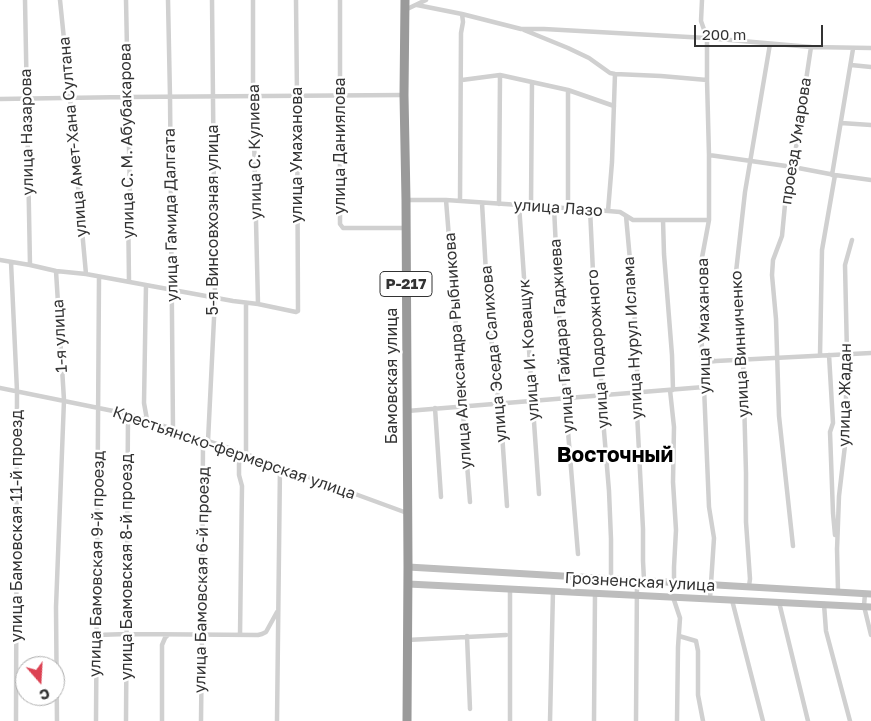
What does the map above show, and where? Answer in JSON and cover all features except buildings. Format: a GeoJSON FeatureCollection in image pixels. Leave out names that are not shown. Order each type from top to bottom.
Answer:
{"type":"FeatureCollection","features":[{"type":"Feature","properties":{"kind":"highway","name":"Бамовская улица"},"geometry":{"type":"LineString","coordinates":[[405,0],[407,721]]}},
{"type":"Feature","properties":{"kind":"street","name":"улица Назарова"},"geometry":{"type":"LineString","coordinates":[[25,0],[30,265]]}},
{"type":"Feature","properties":{"kind":"street","name":"улица Амет-Хана Султана"},"geometry":{"type":"LineString","coordinates":[[60,0],[86,274]]}},
{"type":"Feature","properties":{"kind":"street","name":"улица С. М. Абубакарова"},"geometry":{"type":"LineString","coordinates":[[126,0],[130,196],[128,200],[129,282]]}},
{"type":"Feature","properties":{"kind":"street","name":"улица Гамида Далгата"},"geometry":{"type":"LineString","coordinates":[[168,0],[173,429]]}},
{"type":"Feature","properties":{"kind":"street","name":"5-я Винсовхозная улица"},"geometry":{"type":"LineString","coordinates":[[205,440],[215,298],[212,0]]}},
{"type":"Feature","properties":{"kind":"street","name":"улица С. Кулиева"},"geometry":{"type":"LineString","coordinates":[[253,0],[253,96],[258,304]]}},
{"type":"Feature","properties":{"kind":"street","name":"улица Умаханова"},"geometry":{"type":"LineString","coordinates":[[258,304],[298,311],[296,0]]}},
{"type":"Feature","properties":{"kind":"street","name":"улица Даниялова"},"geometry":{"type":"LineString","coordinates":[[340,0],[340,224],[343,228],[406,228]]}},
{"type":"Feature","properties":{"kind":"street"},"geometry":{"type":"LineString","coordinates":[[404,10],[426,0]]}},
{"type":"Feature","properties":{"kind":"street","name":"улица Умаханова"},"geometry":{"type":"LineString","coordinates":[[702,0],[701,21],[707,38],[709,155],[709,220],[701,263],[702,366],[709,507],[714,538],[710,599]]}},
{"type":"Feature","properties":{"kind":"street"},"geometry":{"type":"LineString","coordinates":[[416,5],[521,29],[589,58],[610,73],[707,80]]}},
{"type":"Feature","properties":{"kind":"street"},"geometry":{"type":"LineString","coordinates":[[460,201],[462,14]]}},
{"type":"Feature","properties":{"kind":"street"},"geometry":{"type":"LineString","coordinates":[[521,29],[707,38],[811,47],[871,48]]}},
{"type":"Feature","properties":{"kind":"street","name":"улица Винниченко"},"geometry":{"type":"LineString","coordinates":[[749,586],[743,360],[734,281],[750,161],[770,44]]}},
{"type":"Feature","properties":{"kind":"street","name":"проезд Умарова"},"geometry":{"type":"LineString","coordinates":[[793,546],[780,416],[776,357],[776,319],[772,275],[773,260],[782,236],[786,194],[793,167],[811,47]]}},
{"type":"Feature","properties":{"kind":"street"},"geometry":{"type":"LineString","coordinates":[[820,355],[822,250],[853,49]]}},
{"type":"Feature","properties":{"kind":"street"},"geometry":{"type":"LineString","coordinates":[[851,65],[871,67]]}},
{"type":"Feature","properties":{"kind":"street"},"geometry":{"type":"LineString","coordinates":[[608,211],[615,74]]}},
{"type":"Feature","properties":{"kind":"street"},"geometry":{"type":"LineString","coordinates":[[462,80],[500,75],[568,90],[614,106]]}},
{"type":"Feature","properties":{"kind":"street"},"geometry":{"type":"LineString","coordinates":[[500,75],[500,204]]}},
{"type":"Feature","properties":{"kind":"street"},"geometry":{"type":"LineString","coordinates":[[531,206],[532,82]]}},
{"type":"Feature","properties":{"kind":"street"},"geometry":{"type":"LineString","coordinates":[[568,90],[568,208]]}},
{"type":"Feature","properties":{"kind":"street"},"geometry":{"type":"LineString","coordinates":[[0,99],[127,96],[404,96]]}},
{"type":"Feature","properties":{"kind":"street"},"geometry":{"type":"LineString","coordinates":[[841,122],[871,125]]}},
{"type":"Feature","properties":{"kind":"street"},"geometry":{"type":"LineString","coordinates":[[709,155],[871,180]]}},
{"type":"Feature","properties":{"kind":"street","name":"улица Лазо"},"geometry":{"type":"LineString","coordinates":[[406,200],[446,200],[620,212],[633,220],[709,220]]}},
{"type":"Feature","properties":{"kind":"street","name":"улица Александра Рыбникова"},"geometry":{"type":"LineString","coordinates":[[446,200],[470,502]]}},
{"type":"Feature","properties":{"kind":"street","name":"улица Эседа Салихова"},"geometry":{"type":"LineString","coordinates":[[482,203],[488,308],[500,404],[507,506]]}},
{"type":"Feature","properties":{"kind":"street","name":"улица И. Коващук"},"geometry":{"type":"LineString","coordinates":[[519,205],[539,494]]}},
{"type":"Feature","properties":{"kind":"street","name":"улица Гайдара Гаджиева"},"geometry":{"type":"LineString","coordinates":[[554,207],[560,333],[578,554]]}},
{"type":"Feature","properties":{"kind":"street","name":"улица Подорожного"},"geometry":{"type":"LineString","coordinates":[[590,210],[594,293],[609,491],[611,578]]}},
{"type":"Feature","properties":{"kind":"street","name":"улица Нурул Ислама"},"geometry":{"type":"LineString","coordinates":[[626,216],[634,304],[643,529],[640,580],[636,595]]}},
{"type":"Feature","properties":{"kind":"street"},"geometry":{"type":"LineString","coordinates":[[663,220],[672,355],[673,482],[676,530],[674,582]]}},
{"type":"Feature","properties":{"kind":"street","name":"улица Жадан"},"geometry":{"type":"LineString","coordinates":[[837,550],[839,496],[846,437],[845,265],[852,240]]}},
{"type":"Feature","properties":{"kind":"street"},"geometry":{"type":"LineString","coordinates":[[0,260],[258,304]]}},
{"type":"Feature","properties":{"kind":"street","name":"улица Бамовская 11-й проезд"},"geometry":{"type":"LineString","coordinates":[[11,262],[17,391],[16,721]]}},
{"type":"Feature","properties":{"kind":"street","name":"1-я улица"},"geometry":{"type":"LineString","coordinates":[[56,271],[64,400],[56,607],[57,721]]}},
{"type":"Feature","properties":{"kind":"street","name":"улица Бамовская 9-й проезд"},"geometry":{"type":"LineString","coordinates":[[96,721],[99,277]]}},
{"type":"Feature","properties":{"kind":"street"},"geometry":{"type":"LineString","coordinates":[[146,286],[144,403],[147,420]]}},
{"type":"Feature","properties":{"kind":"street"},"geometry":{"type":"LineString","coordinates":[[240,635],[242,486],[239,475],[239,463],[246,454],[246,303]]}},
{"type":"Feature","properties":{"kind":"street"},"geometry":{"type":"LineString","coordinates":[[702,350],[708,357],[716,361]]}},
{"type":"Feature","properties":{"kind":"street"},"geometry":{"type":"LineString","coordinates":[[702,366],[707,362],[716,361],[871,353]]}},
{"type":"Feature","properties":{"kind":"street"},"geometry":{"type":"LineString","coordinates":[[829,355],[833,423],[830,432],[833,513],[837,550],[838,592]]}},
{"type":"Feature","properties":{"kind":"street"},"geometry":{"type":"LineString","coordinates":[[407,411],[704,387]]}},
{"type":"Feature","properties":{"kind":"street","name":"Крестьянско-фермерская улица"},"geometry":{"type":"LineString","coordinates":[[0,388],[128,414],[280,466],[407,513]]}},
{"type":"Feature","properties":{"kind":"street"},"geometry":{"type":"LineString","coordinates":[[435,408],[442,497]]}},
{"type":"Feature","properties":{"kind":"street","name":"улица Бамовская 8-й проезд"},"geometry":{"type":"LineString","coordinates":[[126,721],[128,414]]}},
{"type":"Feature","properties":{"kind":"street","name":"улица Бамовская 6-й проезд"},"geometry":{"type":"LineString","coordinates":[[201,721],[205,440]]}},
{"type":"Feature","properties":{"kind":"street"},"geometry":{"type":"LineString","coordinates":[[277,721],[280,466]]}},
{"type":"Feature","properties":{"kind":"street","name":"Грозненская улица"},"geometry":{"type":"LineString","coordinates":[[408,567],[868,593]]}},
{"type":"Feature","properties":{"kind":"street","name":"Грозненская улица"},"geometry":{"type":"LineString","coordinates":[[408,584],[868,606]]}},
{"type":"Feature","properties":{"kind":"street"},"geometry":{"type":"LineString","coordinates":[[510,589],[510,721]]}},
{"type":"Feature","properties":{"kind":"street"},"geometry":{"type":"LineString","coordinates":[[550,721],[553,591]]}},
{"type":"Feature","properties":{"kind":"street"},"geometry":{"type":"LineString","coordinates":[[594,721],[595,593]]}},
{"type":"Feature","properties":{"kind":"street"},"geometry":{"type":"LineString","coordinates":[[868,593],[871,635]]}},
{"type":"Feature","properties":{"kind":"street"},"geometry":{"type":"LineString","coordinates":[[636,595],[636,721]]}},
{"type":"Feature","properties":{"kind":"street"},"geometry":{"type":"LineString","coordinates":[[673,597],[680,618],[677,721]]}},
{"type":"Feature","properties":{"kind":"street"},"geometry":{"type":"LineString","coordinates":[[732,600],[763,721]]}},
{"type":"Feature","properties":{"kind":"street"},"geometry":{"type":"LineString","coordinates":[[779,602],[808,721]]}},
{"type":"Feature","properties":{"kind":"street"},"geometry":{"type":"LineString","coordinates":[[824,604],[826,631],[850,721]]}},
{"type":"Feature","properties":{"kind":"street"},"geometry":{"type":"LineString","coordinates":[[96,635],[262,634],[266,632],[278,611]]}},
{"type":"Feature","properties":{"kind":"street"},"geometry":{"type":"LineString","coordinates":[[162,721],[162,645],[164,638],[168,635]]}},
{"type":"Feature","properties":{"kind":"street"},"geometry":{"type":"LineString","coordinates":[[407,640],[506,635]]}},
{"type":"Feature","properties":{"kind":"street"},"geometry":{"type":"LineString","coordinates":[[467,636],[470,709]]}},
{"type":"Feature","properties":{"kind":"street"},"geometry":{"type":"LineString","coordinates":[[679,636],[696,641],[698,650],[698,695],[703,721]]}},
{"type":"Feature","properties":{"kind":"district","name":"Восточный"},"geometry":{"type":"Point","coordinates":[615,455]}}]}
